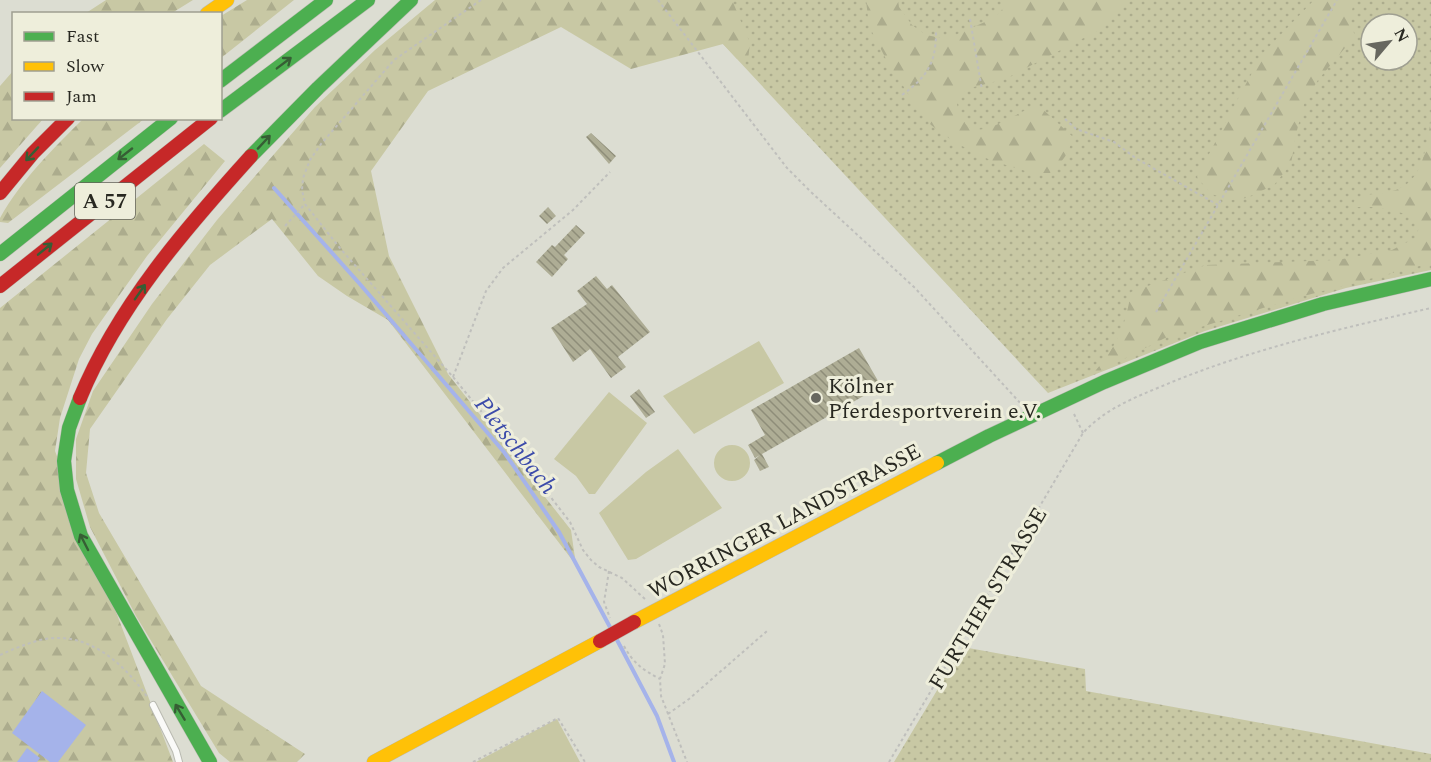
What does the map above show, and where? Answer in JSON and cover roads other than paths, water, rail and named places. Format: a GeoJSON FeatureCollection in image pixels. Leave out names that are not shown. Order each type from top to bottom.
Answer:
{"type":"FeatureCollection","features":[{"type":"Feature","properties":{"kind":"main road"},"geometry":{"type":"LineString","coordinates":[[210,12],[227,0]]}},
{"type":"Feature","properties":{"kind":"main road"},"geometry":{"type":"LineString","coordinates":[[222,79],[326,0]]}},
{"type":"Feature","properties":{"kind":"main road"},"geometry":{"type":"LineString","coordinates":[[222,110],[368,0]]}},
{"type":"Feature","properties":{"kind":"main road"},"geometry":{"type":"LineString","coordinates":[[210,762],[81,536],[68,500],[64,460],[68,434],[77,402],[107,340],[154,271],[191,224],[290,114],[411,0]]}},
{"type":"Feature","properties":{"kind":"main road"},"geometry":{"type":"LineString","coordinates":[[0,193],[33,153],[66,120]]}},
{"type":"Feature","properties":{"kind":"main road","name":"A 57"},"geometry":{"type":"LineString","coordinates":[[0,254],[168,120]]}},
{"type":"Feature","properties":{"kind":"main road","name":"A 57"},"geometry":{"type":"LineString","coordinates":[[0,286],[208,120]]}},
{"type":"Feature","properties":{"kind":"main road","name":"WORRINGER LANDSTRASSE"},"geometry":{"type":"LineString","coordinates":[[374,762],[634,622],[656,618],[1031,415],[1200,342],[1323,304],[1431,279]]}},
{"type":"Feature","properties":{"kind":"lane"},"geometry":{"type":"LineString","coordinates":[[153,705],[176,751],[179,762]]}},
{"type":"Feature","properties":{"kind":"water"},"geometry":{"type":"Polygon","coordinates":[[[42,691],[86,725],[58,762],[50,762],[12,733],[42,691]]]}},
{"type":"Feature","properties":{"kind":"water"},"geometry":{"type":"Polygon","coordinates":[[[27,748],[40,758],[37,762],[17,762],[27,748]]]}},
{"type":"Feature","properties":{"kind":"waterway","name":"Pletschbach"},"geometry":{"type":"LineString","coordinates":[[274,188],[504,452],[559,532],[611,629]]}},
{"type":"Feature","properties":{"kind":"waterway","name":"Pletschbach"},"geometry":{"type":"LineString","coordinates":[[616,638],[657,716],[674,762]]}},
{"type":"Feature","properties":{"kind":"place","name":"Kölner Pferdesportverein e.V."},"geometry":{"type":"Point","coordinates":[816,398]}}]}
